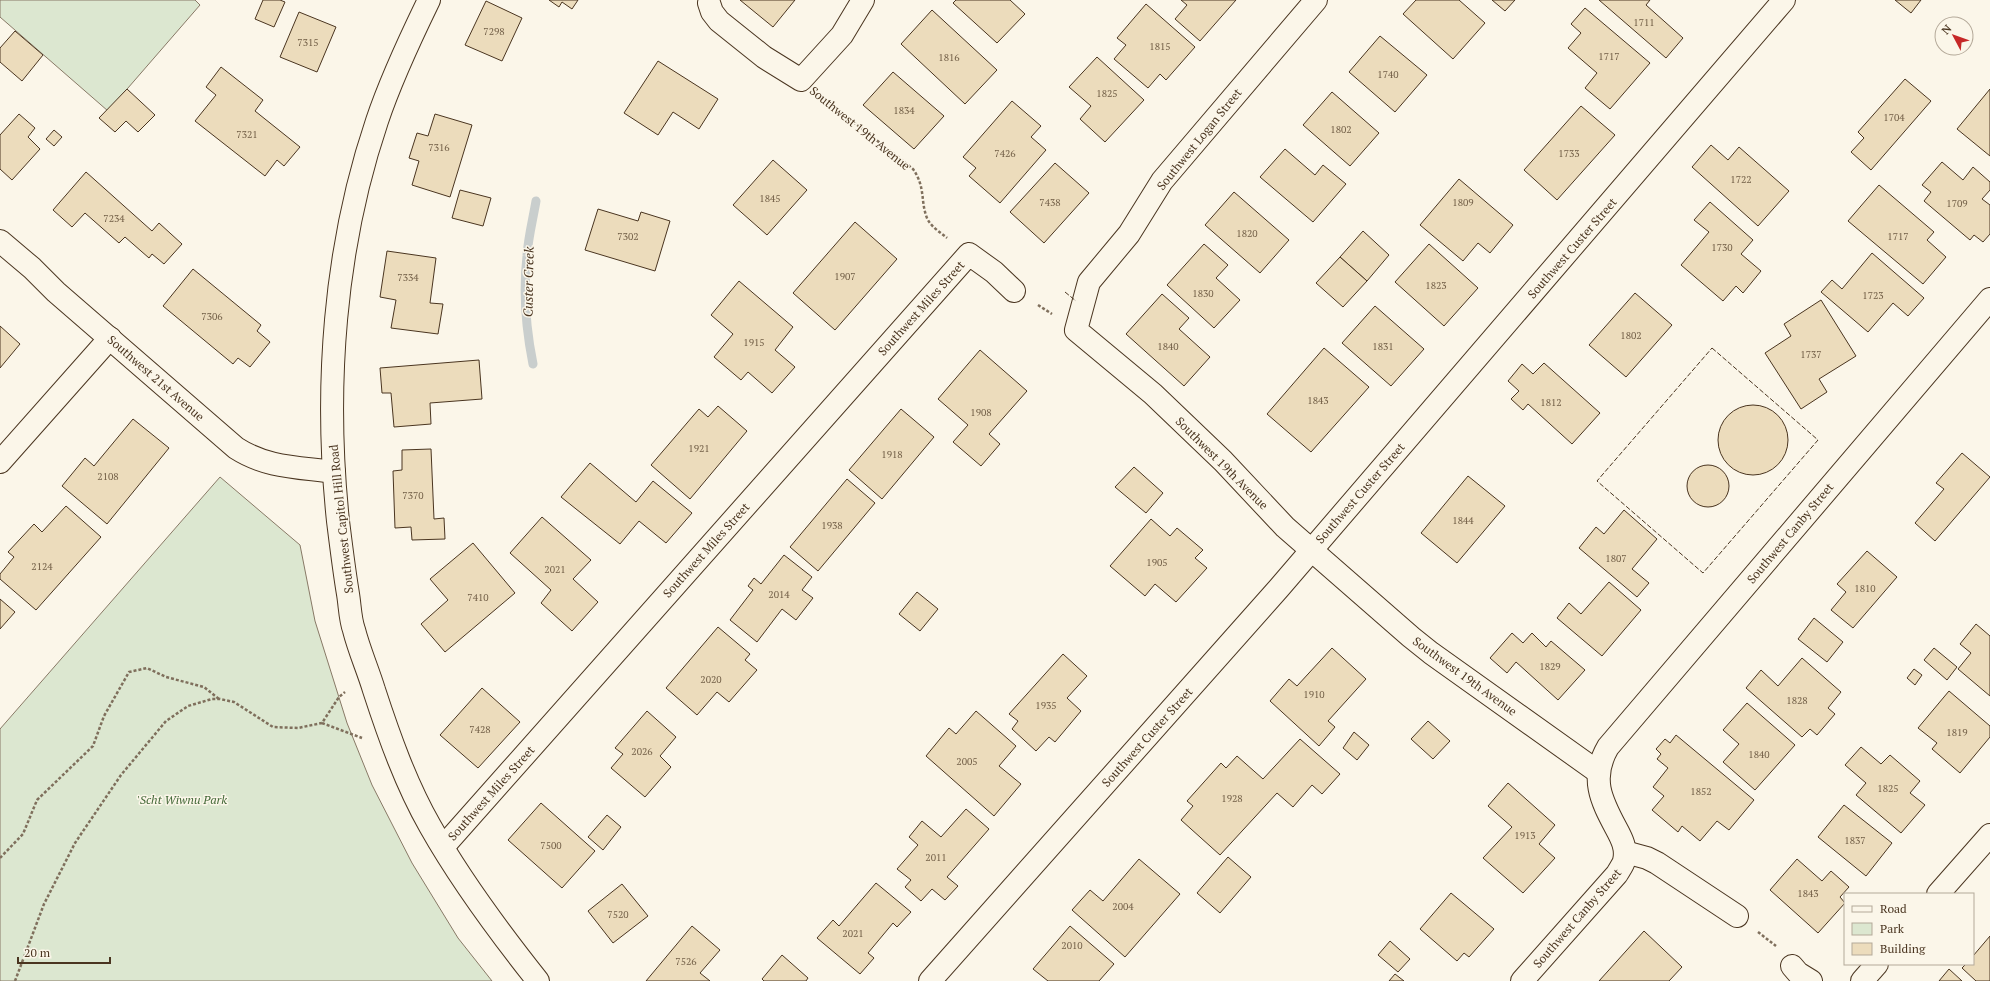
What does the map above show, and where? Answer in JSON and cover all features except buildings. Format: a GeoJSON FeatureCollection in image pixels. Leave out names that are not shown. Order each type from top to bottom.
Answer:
{"type":"FeatureCollection","features":[{"type":"Feature","properties":{"kind":"street","name":"Southwest Capitol Hill Road"},"geometry":{"type":"LineString","coordinates":[[429,0],[404,52],[377,123],[365,163],[347,243],[340,285],[333,362],[332,446],[340,534],[353,629],[392,742],[429,825],[479,902],[538,981]]}},
{"type":"Feature","properties":{"kind":"street"},"geometry":{"type":"LineString","coordinates":[[801,80],[830,50],[842,35],[863,0]]}},
{"type":"Feature","properties":{"kind":"street","name":"Southwest Logan Street"},"geometry":{"type":"LineString","coordinates":[[1076,330],[1089,282],[1132,229],[1162,181],[1316,0]]}},
{"type":"Feature","properties":{"kind":"street","name":"Southwest Custer Street"},"geometry":{"type":"LineString","coordinates":[[930,981],[1311,551],[1784,0]]}},
{"type":"Feature","properties":{"kind":"street","name":"Southwest 19th Avenue"},"geometry":{"type":"LineString","coordinates":[[709,2],[712,12],[719,21],[764,57],[801,80]]}},
{"type":"Feature","properties":{"kind":"street","name":"Southwest 21st Avenue"},"geometry":{"type":"LineString","coordinates":[[0,241],[32,268],[56,292],[236,448],[250,457],[268,463],[334,472]]}},
{"type":"Feature","properties":{"kind":"street"},"geometry":{"type":"LineString","coordinates":[[969,254],[994,272],[1014,291]]}},
{"type":"Feature","properties":{"kind":"street","name":"Southwest Miles Street"},"geometry":{"type":"LineString","coordinates":[[443,847],[969,254]]}},
{"type":"Feature","properties":{"kind":"street","name":"Southwest Canby Street"},"geometry":{"type":"LineString","coordinates":[[1598,772],[1601,759],[1608,747],[1990,299]]}},
{"type":"Feature","properties":{"kind":"street","name":"Southwest 19th Avenue"},"geometry":{"type":"LineString","coordinates":[[1076,330],[1153,394],[1311,551],[1431,653],[1598,772]]}},
{"type":"Feature","properties":{"kind":"street"},"geometry":{"type":"LineString","coordinates":[[0,462],[110,338]]}},
{"type":"Feature","properties":{"kind":"street"},"geometry":{"type":"LineString","coordinates":[[1598,772],[1603,801],[1623,842],[1625,852],[1647,858],[1657,863],[1737,916]]}},
{"type":"Feature","properties":{"kind":"street"},"geometry":{"type":"LineString","coordinates":[[1939,893],[1990,835]]}},
{"type":"Feature","properties":{"kind":"street","name":"Southwest Canby Street"},"geometry":{"type":"LineString","coordinates":[[1522,981],[1617,874],[1624,862],[1625,852]]}},
{"type":"Feature","properties":{"kind":"street"},"geometry":{"type":"LineString","coordinates":[[1862,981],[1876,965]]}},
{"type":"Feature","properties":{"kind":"street"},"geometry":{"type":"LineString","coordinates":[[1792,966],[1798,973],[1811,981]]}},
{"type":"Feature","properties":{"kind":"path","name":"Southwest 19th Avenue"},"geometry":{"type":"LineString","coordinates":[[801,80],[913,169],[922,185],[927,218],[938,231],[969,254]]}},
{"type":"Feature","properties":{"kind":"path"},"geometry":{"type":"LineString","coordinates":[[1014,291],[1076,330]]}},
{"type":"Feature","properties":{"kind":"path"},"geometry":{"type":"LineString","coordinates":[[0,858],[23,834],[37,800],[93,746],[104,716],[129,672],[147,668],[166,677],[204,687],[220,699]]}},
{"type":"Feature","properties":{"kind":"path"},"geometry":{"type":"LineString","coordinates":[[322,723],[339,697],[368,672]]}},
{"type":"Feature","properties":{"kind":"path"},"geometry":{"type":"LineString","coordinates":[[15,981],[31,935],[58,872],[105,797],[136,755],[166,721],[188,706],[212,699],[220,699],[234,702],[273,727],[298,728],[322,723],[357,737],[392,742]]}},
{"type":"Feature","properties":{"kind":"path"},"geometry":{"type":"LineString","coordinates":[[1737,916],[1781,949],[1792,966]]}},
{"type":"Feature","properties":{"kind":"green space"},"geometry":{"type":"Polygon","coordinates":[[[0,0],[195,0],[200,5],[108,111],[0,17],[0,0]]]}},
{"type":"Feature","properties":{"kind":"green space","name":"'Scht Wiwnu Park"},"geometry":{"type":"Polygon","coordinates":[[[220,477],[300,545],[315,621],[347,723],[372,785],[412,863],[458,938],[492,981],[0,981],[0,729],[220,477]]]}},
{"type":"Feature","properties":{"kind":"waterway","name":"Custer Creek"},"geometry":{"type":"LineString","coordinates":[[533,364],[527,324],[525,283],[528,242],[536,201]]}},
{"type":"Feature","properties":{"kind":"fence"},"geometry":{"type":"LineString","coordinates":[[1065,292],[1076,301]]}},
{"type":"Feature","properties":{"kind":"fence"},"geometry":{"type":"LineString","coordinates":[[1712,348],[1818,440],[1703,573],[1597,481],[1712,348]]}}]}
